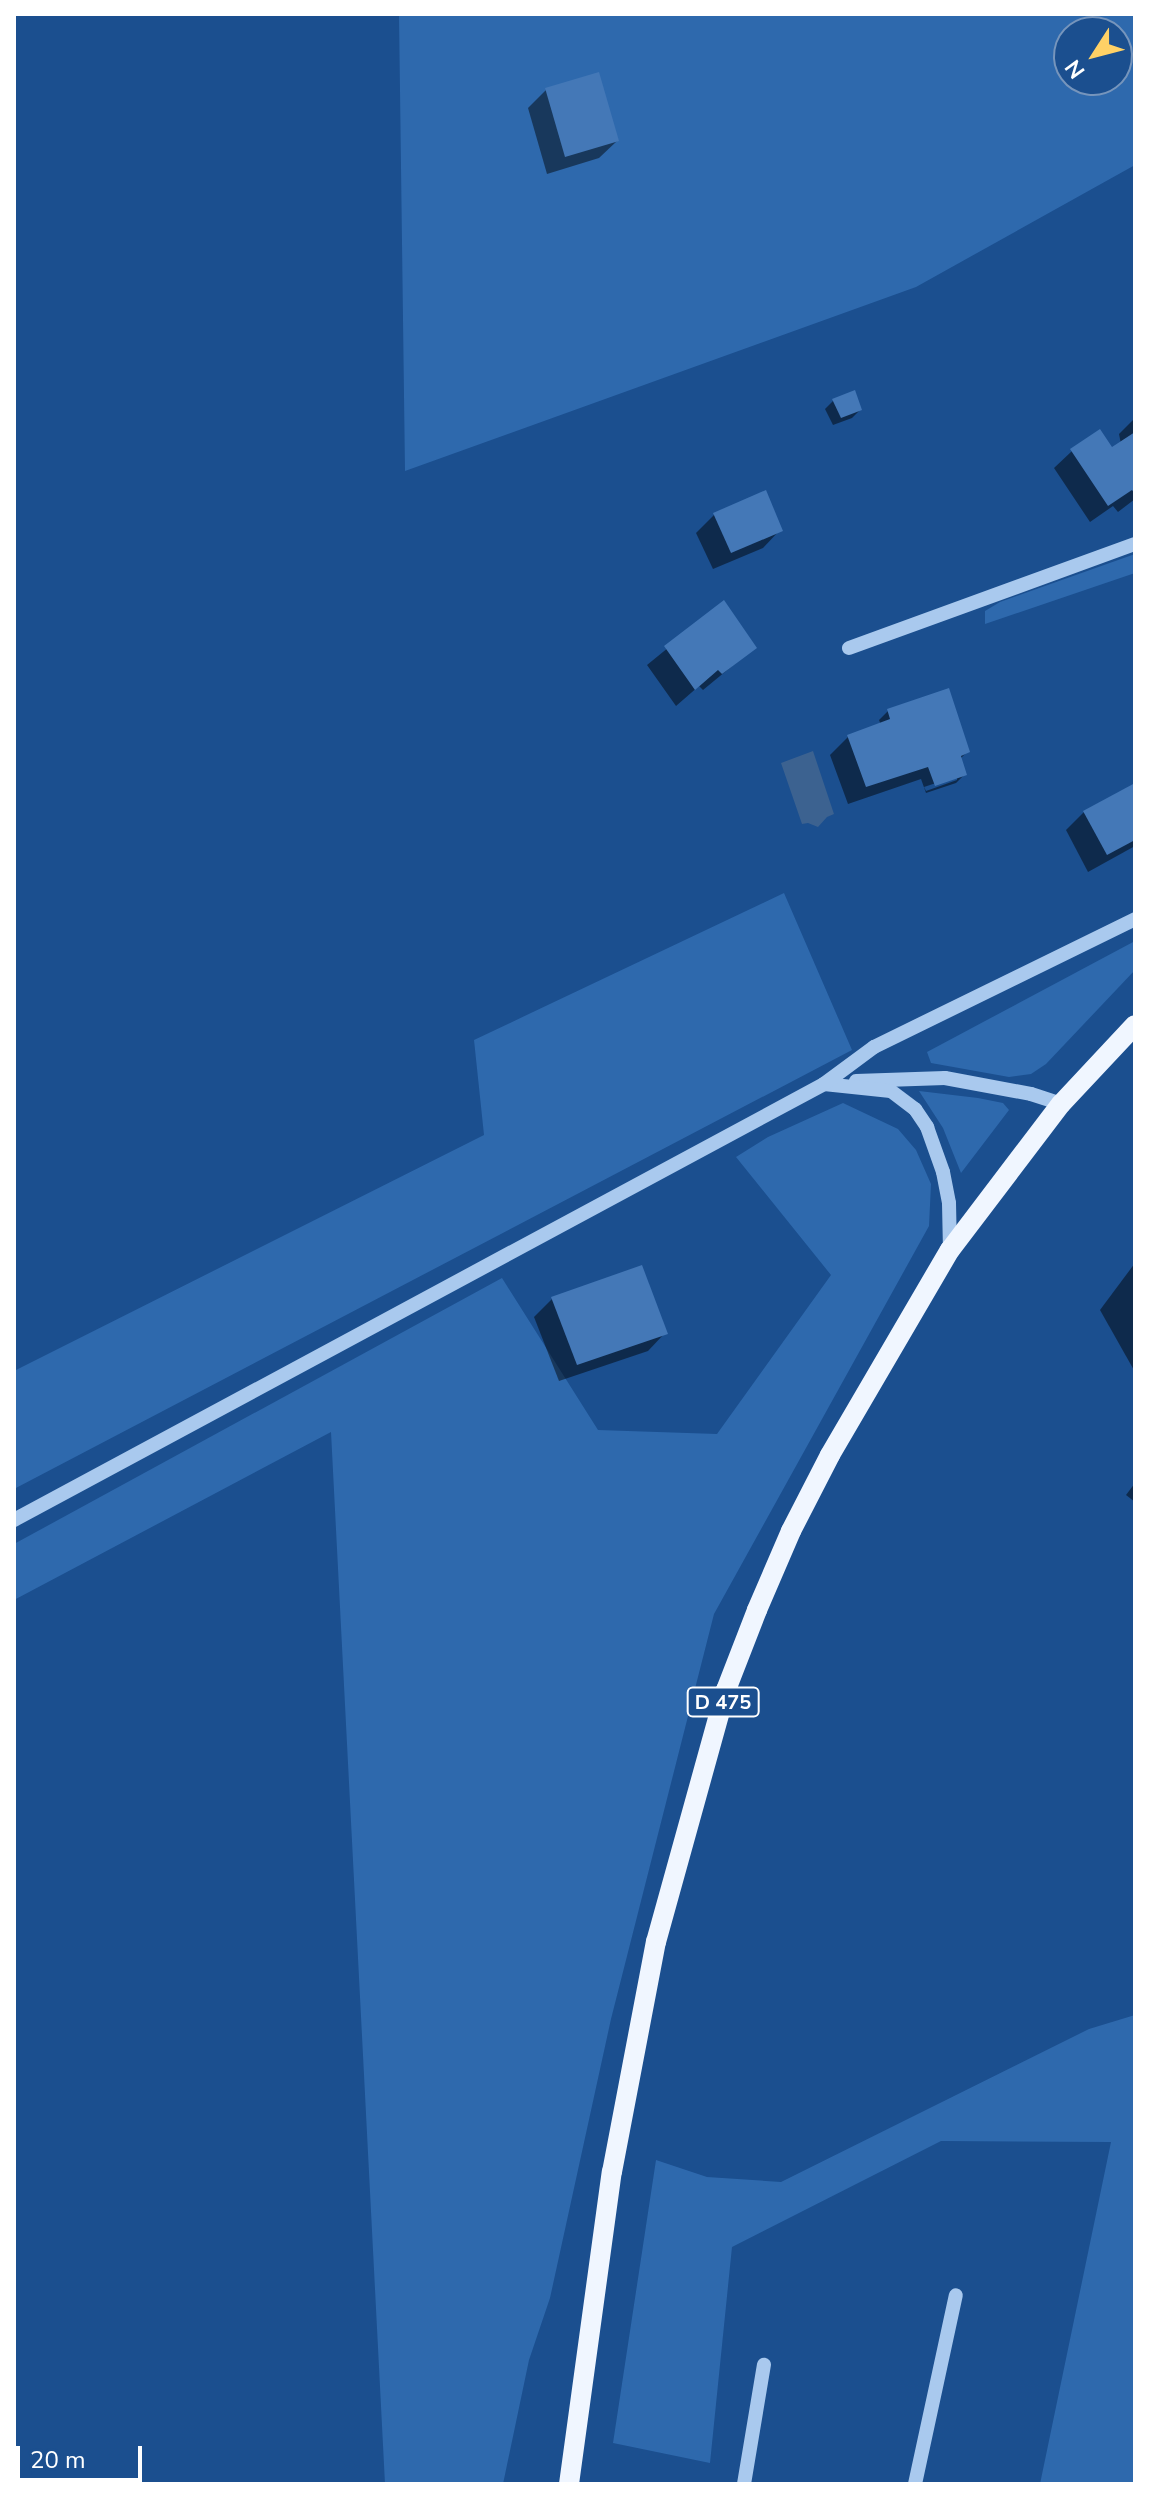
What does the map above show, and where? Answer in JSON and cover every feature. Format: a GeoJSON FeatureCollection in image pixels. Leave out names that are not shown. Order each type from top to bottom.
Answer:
{"type":"FeatureCollection","features":[{"type":"Feature","properties":{"kind":"main road","name":"D 475"},"geometry":{"type":"LineString","coordinates":[[569,2484],[612,2172],[644,2000],[674,1871],[726,1690],[791,1531],[830,1455],[950,1250],[1061,1104],[1135,1025]]}},
{"type":"Feature","properties":{"kind":"street"},"geometry":{"type":"LineString","coordinates":[[849,648],[1135,544]]}},
{"type":"Feature","properties":{"kind":"street"},"geometry":{"type":"LineString","coordinates":[[14,1520],[824,1084],[874,1047],[1135,919]]}},
{"type":"Feature","properties":{"kind":"street"},"geometry":{"type":"LineString","coordinates":[[824,1084],[902,1077],[945,1078],[1031,1094],[1061,1104]]}},
{"type":"Feature","properties":{"kind":"street"},"geometry":{"type":"LineString","coordinates":[[824,1084],[891,1091],[915,1109],[927,1127],[943,1172],[949,1203],[950,1250]]}},
{"type":"Feature","properties":{"kind":"street"},"geometry":{"type":"LineString","coordinates":[[915,2484],[956,2295]]}},
{"type":"Feature","properties":{"kind":"street"},"geometry":{"type":"LineString","coordinates":[[744,2484],[764,2365]]}},
{"type":"Feature","properties":{"kind":"shaded area"},"geometry":{"type":"Polygon","coordinates":[[[399,14],[1135,14],[1135,165],[916,287],[405,471],[399,14]]]}},
{"type":"Feature","properties":{"kind":"shaded area"},"geometry":{"type":"Polygon","coordinates":[[[1135,554],[1135,573],[985,624],[985,611],[1000,602],[1135,554]]]}},
{"type":"Feature","properties":{"kind":"shaded area"},"geometry":{"type":"Polygon","coordinates":[[[813,751],[834,814],[818,827],[802,824],[781,763],[813,751]]]}},
{"type":"Feature","properties":{"kind":"shaded area"},"geometry":{"type":"Polygon","coordinates":[[[784,893],[852,1050],[14,1489],[14,1371],[484,1135],[474,1040],[784,893]]]}},
{"type":"Feature","properties":{"kind":"shaded area"},"geometry":{"type":"Polygon","coordinates":[[[1135,941],[1135,970],[1046,1064],[1031,1074],[1009,1077],[931,1063],[927,1052],[1135,941]]]}},
{"type":"Feature","properties":{"kind":"shaded area"},"geometry":{"type":"Polygon","coordinates":[[[919,1091],[1003,1103],[1009,1110],[961,1173],[943,1128],[919,1091]]]}},
{"type":"Feature","properties":{"kind":"shaded area"},"geometry":{"type":"Polygon","coordinates":[[[843,1103],[898,1129],[916,1150],[931,1184],[929,1226],[714,1614],[611,2019],[550,2298],[529,2360],[503,2484],[385,2484],[331,1432],[14,1600],[14,1544],[502,1278],[598,1430],[717,1434],[831,1275],[736,1157],[768,1137],[843,1103]]]}},
{"type":"Feature","properties":{"kind":"shaded area"},"geometry":{"type":"Polygon","coordinates":[[[1135,2015],[1135,2484],[1040,2484],[1111,2142],[941,2141],[732,2247],[710,2463],[613,2443],[656,2160],[707,2177],[781,2182],[1089,2029],[1135,2015]]]}},
{"type":"Feature","properties":{"kind":"building"},"geometry":{"type":"Polygon","coordinates":[[[599,72],[619,141],[565,157],[545,88],[599,72]]]}},
{"type":"Feature","properties":{"kind":"building"},"geometry":{"type":"Polygon","coordinates":[[[855,390],[862,410],[841,418],[832,399],[855,390]]]}},
{"type":"Feature","properties":{"kind":"building"},"geometry":{"type":"Polygon","coordinates":[[[1100,429],[1112,447],[1135,432],[1135,494],[1132,490],[1108,506],[1070,449],[1100,429]]]}},
{"type":"Feature","properties":{"kind":"building"},"geometry":{"type":"Polygon","coordinates":[[[766,490],[783,531],[731,553],[713,513],[766,490]]]}},
{"type":"Feature","properties":{"kind":"building"},"geometry":{"type":"Polygon","coordinates":[[[724,600],[757,648],[722,674],[718,670],[695,690],[664,646],[724,600]]]}},
{"type":"Feature","properties":{"kind":"building"},"geometry":{"type":"Polygon","coordinates":[[[949,688],[970,752],[961,756],[967,775],[935,786],[928,767],[866,787],[847,735],[890,719],[887,709],[949,688]]]}},
{"type":"Feature","properties":{"kind":"building"},"geometry":{"type":"Polygon","coordinates":[[[1135,783],[1135,840],[1107,855],[1083,811],[1135,783]]]}},
{"type":"Feature","properties":{"kind":"building"},"geometry":{"type":"Polygon","coordinates":[[[642,1265],[668,1334],[577,1365],[551,1297],[642,1265]]]}}]}
